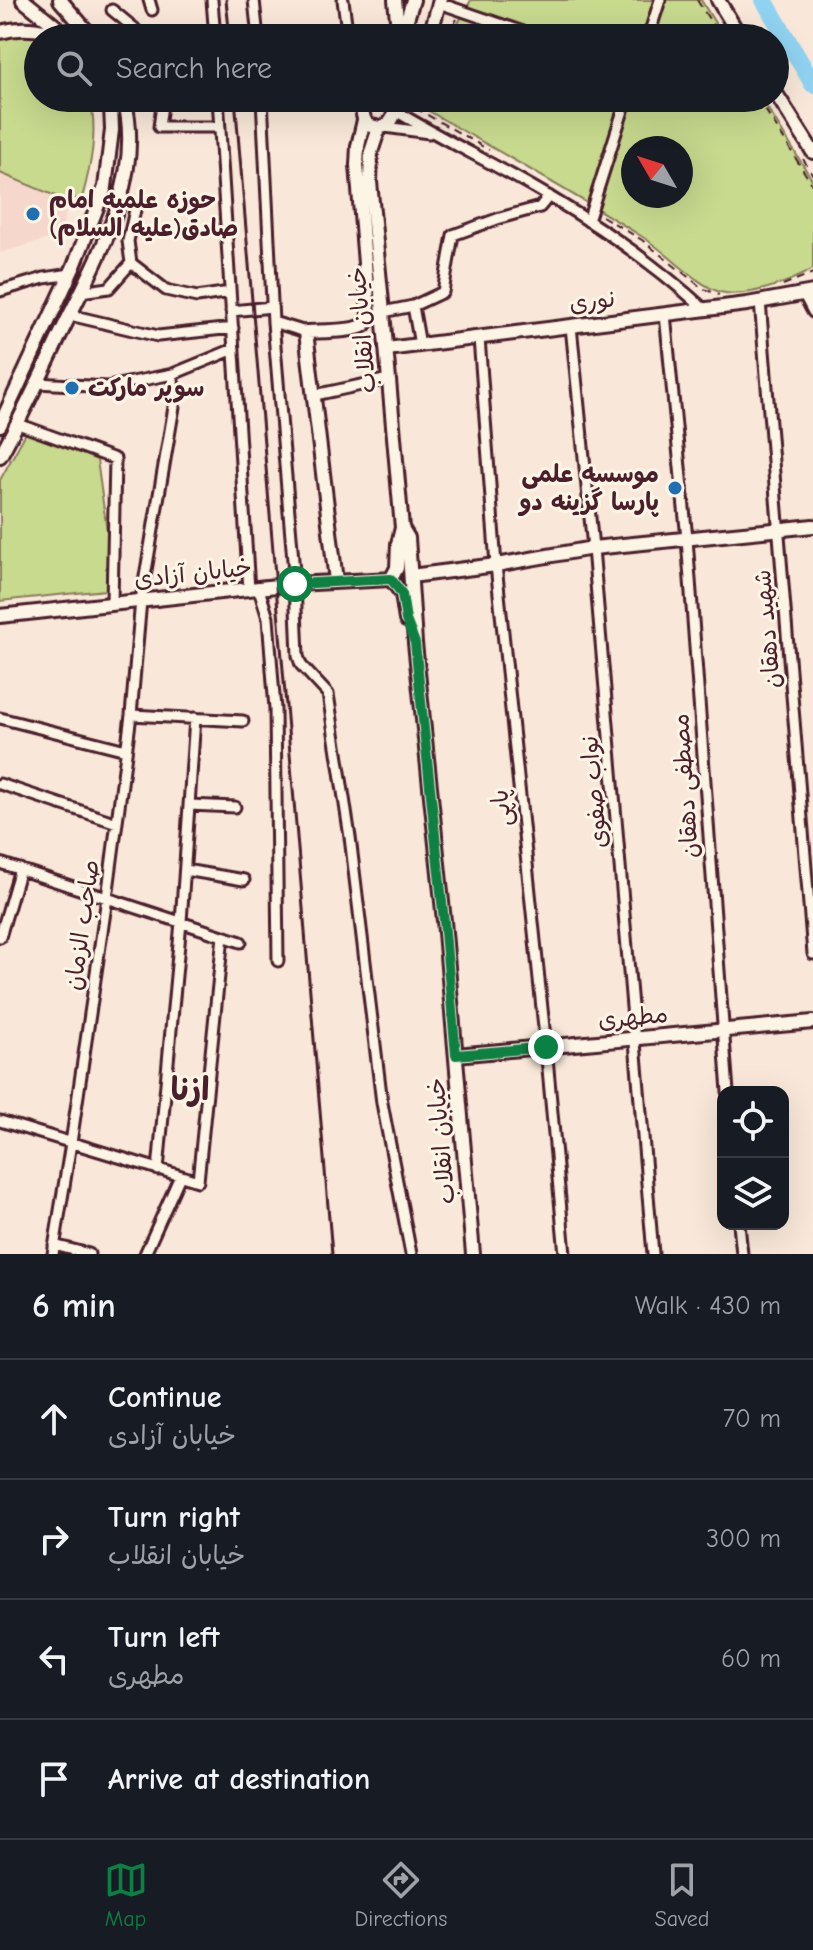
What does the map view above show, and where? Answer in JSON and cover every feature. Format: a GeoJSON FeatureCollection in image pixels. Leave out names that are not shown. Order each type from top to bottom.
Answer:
{"type":"FeatureCollection","features":[{"type":"Feature","properties":{"kind":"main road"},"geometry":{"type":"LineString","coordinates":[[23,0],[54,24]]}},
{"type":"Feature","properties":{"kind":"main road"},"geometry":{"type":"LineString","coordinates":[[60,0],[81,24]]}},
{"type":"Feature","properties":{"kind":"main road"},"geometry":{"type":"LineString","coordinates":[[395,0],[397,24]]}},
{"type":"Feature","properties":{"kind":"main road"},"geometry":{"type":"LineString","coordinates":[[404,24],[413,0]]}},
{"type":"Feature","properties":{"kind":"main road"},"geometry":{"type":"LineString","coordinates":[[433,24],[440,1]]}},
{"type":"Feature","properties":{"kind":"main road"},"geometry":{"type":"LineString","coordinates":[[718,2],[732,24]]}},
{"type":"Feature","properties":{"kind":"main road"},"geometry":{"type":"LineString","coordinates":[[0,32],[24,28]]}},
{"type":"Feature","properties":{"kind":"main road"},"geometry":{"type":"LineString","coordinates":[[0,425],[71,274],[105,187],[111,112]]}},
{"type":"Feature","properties":{"kind":"main road"},"geometry":{"type":"LineString","coordinates":[[0,456],[18,424],[116,213],[128,158],[126,112]]}},
{"type":"Feature","properties":{"kind":"main road","name":"خیابان انقلاب"},"geometry":{"type":"LineString","coordinates":[[306,332],[362,327],[367,321],[369,313],[357,165],[364,120],[362,112]]}},
{"type":"Feature","properties":{"kind":"main road","name":"خیابان انقلاب"},"geometry":{"type":"LineString","coordinates":[[393,112],[393,120],[382,128],[371,152],[370,182],[402,528],[396,573],[391,579],[402,594],[406,620],[415,643]]}},
{"type":"Feature","properties":{"kind":"main road"},"geometry":{"type":"LineString","coordinates":[[788,112],[813,152]]}},
{"type":"Feature","properties":{"kind":"main road"},"geometry":{"type":"LineString","coordinates":[[364,120],[373,128],[382,128]]}},
{"type":"Feature","properties":{"kind":"main road","name":"نوری"},"geometry":{"type":"LineString","coordinates":[[387,349],[747,304],[810,291]]}},
{"type":"Feature","properties":{"kind":"main road"},"geometry":{"type":"LineString","coordinates":[[306,332],[336,581]]}},
{"type":"Feature","properties":{"kind":"main road"},"geometry":{"type":"LineString","coordinates":[[411,576],[593,548],[813,526]]}},
{"type":"Feature","properties":{"kind":"main road","name":"خیابان انقلاب"},"geometry":{"type":"LineString","coordinates":[[402,528],[408,538],[415,643],[444,921],[473,1254]]}},
{"type":"Feature","properties":{"kind":"main road","name":"خیابان آزادی"},"geometry":{"type":"LineString","coordinates":[[0,616],[295,584],[391,579]]}},
{"type":"Feature","properties":{"kind":"main road","name":"مطهری"},"geometry":{"type":"LineString","coordinates":[[456,1055],[813,1022]]}},
{"type":"Feature","properties":{"kind":"street"},"geometry":{"type":"LineString","coordinates":[[212,0],[214,24]]}},
{"type":"Feature","properties":{"kind":"street"},"geometry":{"type":"LineString","coordinates":[[254,0],[257,24]]}},
{"type":"Feature","properties":{"kind":"street"},"geometry":{"type":"LineString","coordinates":[[343,0],[346,24]]}},
{"type":"Feature","properties":{"kind":"street"},"geometry":{"type":"LineString","coordinates":[[652,24],[660,0]]}},
{"type":"Feature","properties":{"kind":"street"},"geometry":{"type":"LineString","coordinates":[[440,1],[503,24]]}},
{"type":"Feature","properties":{"kind":"street"},"geometry":{"type":"LineString","coordinates":[[112,10],[129,24]]}},
{"type":"Feature","properties":{"kind":"street"},"geometry":{"type":"LineString","coordinates":[[161,112],[159,127],[220,127]]}},
{"type":"Feature","properties":{"kind":"street"},"geometry":{"type":"LineString","coordinates":[[219,112],[231,311],[254,589],[268,618],[275,709],[278,961]]}},
{"type":"Feature","properties":{"kind":"street"},"geometry":{"type":"LineString","coordinates":[[263,112],[272,307],[298,656],[301,665],[328,694],[350,837],[382,1103],[411,1254]]}},
{"type":"Feature","properties":{"kind":"street"},"geometry":{"type":"LineString","coordinates":[[404,112],[432,133],[549,196],[588,221],[670,278],[704,309]]}},
{"type":"Feature","properties":{"kind":"street"},"geometry":{"type":"LineString","coordinates":[[588,221],[623,112]]}},
{"type":"Feature","properties":{"kind":"street"},"geometry":{"type":"LineString","coordinates":[[382,128],[432,133]]}},
{"type":"Feature","properties":{"kind":"street"},"geometry":{"type":"LineString","coordinates":[[383,312],[413,306],[443,292],[453,235],[540,207],[549,196]]}},
{"type":"Feature","properties":{"kind":"street"},"geometry":{"type":"LineString","coordinates":[[135,210],[128,241],[131,263],[166,290],[197,297],[230,292]]}},
{"type":"Feature","properties":{"kind":"street"},"geometry":{"type":"LineString","coordinates":[[80,292],[109,288],[131,263]]}},
{"type":"Feature","properties":{"kind":"street"},"geometry":{"type":"LineString","coordinates":[[0,291],[71,274]]}},
{"type":"Feature","properties":{"kind":"street"},"geometry":{"type":"LineString","coordinates":[[810,291],[813,312]]}},
{"type":"Feature","properties":{"kind":"street","name":"شهید دهقان"},"geometry":{"type":"LineString","coordinates":[[760,301],[813,954]]}},
{"type":"Feature","properties":{"kind":"street"},"geometry":{"type":"LineString","coordinates":[[413,306],[420,345]]}},
{"type":"Feature","properties":{"kind":"street"},"geometry":{"type":"LineString","coordinates":[[231,311],[272,307]]}},
{"type":"Feature","properties":{"kind":"street","name":"مصطفی دهقان"},"geometry":{"type":"LineString","coordinates":[[665,314],[687,539],[728,1086]]}},
{"type":"Feature","properties":{"kind":"street"},"geometry":{"type":"LineString","coordinates":[[70,315],[158,336],[233,328]]}},
{"type":"Feature","properties":{"kind":"street"},"geometry":{"type":"LineString","coordinates":[[273,322],[306,332]]}},
{"type":"Feature","properties":{"kind":"street","name":"نواب صفوی"},"geometry":{"type":"LineString","coordinates":[[571,326],[653,1254]]}},
{"type":"Feature","properties":{"kind":"street","name":"پاپی"},"geometry":{"type":"LineString","coordinates":[[479,338],[496,565],[565,1254]]}},
{"type":"Feature","properties":{"kind":"street"},"geometry":{"type":"LineString","coordinates":[[37,383],[107,387],[173,374],[234,349]]}},
{"type":"Feature","properties":{"kind":"street","name":"صاحب الزمان"},"geometry":{"type":"LineString","coordinates":[[53,1250],[107,898],[131,715],[141,600],[174,407],[173,374]]}},
{"type":"Feature","properties":{"kind":"street"},"geometry":{"type":"LineString","coordinates":[[315,395],[389,379]]}},
{"type":"Feature","properties":{"kind":"street"},"geometry":{"type":"LineString","coordinates":[[18,424],[115,459],[112,603]]}},
{"type":"Feature","properties":{"kind":"street"},"geometry":{"type":"LineString","coordinates":[[131,715],[243,721]]}},
{"type":"Feature","properties":{"kind":"street"},"geometry":{"type":"LineString","coordinates":[[0,718],[126,750]]}},
{"type":"Feature","properties":{"kind":"street"},"geometry":{"type":"LineString","coordinates":[[158,1170],[181,922],[195,718]]}},
{"type":"Feature","properties":{"kind":"street"},"geometry":{"type":"LineString","coordinates":[[0,784],[117,823]]}},
{"type":"Feature","properties":{"kind":"street"},"geometry":{"type":"LineString","coordinates":[[189,805],[235,807]]}},
{"type":"Feature","properties":{"kind":"street"},"geometry":{"type":"LineString","coordinates":[[0,863],[241,942]]}},
{"type":"Feature","properties":{"kind":"street"},"geometry":{"type":"LineString","coordinates":[[0,937],[20,869]]}},
{"type":"Feature","properties":{"kind":"street"},"geometry":{"type":"LineString","coordinates":[[185,870],[244,880]]}},
{"type":"Feature","properties":{"kind":"street"},"geometry":{"type":"LineString","coordinates":[[0,1121],[198,1181],[223,936]]}},
{"type":"Feature","properties":{"kind":"street"},"geometry":{"type":"LineString","coordinates":[[145,1254],[180,1176]]}},
{"type":"Feature","properties":{"kind":"street"},"geometry":{"type":"LineString","coordinates":[[740,1230],[742,1254]]}},
{"type":"Feature","properties":{"kind":"street"},"geometry":{"type":"LineString","coordinates":[[53,1250],[89,1254]]}},
{"type":"Feature","properties":{"kind":"path"},"geometry":{"type":"LineString","coordinates":[[697,0],[712,24]]}},
{"type":"Feature","properties":{"kind":"path"},"geometry":{"type":"LineString","coordinates":[[422,112],[488,150]]}},
{"type":"Feature","properties":{"kind":"path"},"geometry":{"type":"LineString","coordinates":[[767,112],[813,186]]}},
{"type":"Feature","properties":{"kind":"path"},"geometry":{"type":"LineString","coordinates":[[592,210],[669,259],[702,288],[719,295]]}},
{"type":"Feature","properties":{"kind":"path"},"geometry":{"type":"LineString","coordinates":[[779,287],[813,273]]}},
{"type":"Feature","properties":{"kind":"shaded area","name":"حوزه علمیه امام صادق(علیه السلام)"},"geometry":{"type":"Polygon","coordinates":[[[0,170],[73,191],[59,236],[0,253],[0,170]]]}},
{"type":"Feature","properties":{"kind":"green space"},"geometry":{"type":"Polygon","coordinates":[[[471,0],[701,0],[716,24],[458,24],[471,0]]]}},
{"type":"Feature","properties":{"kind":"green space"},"geometry":{"type":"Polygon","coordinates":[[[24,32],[24,112],[92,112],[92,149],[82,198],[65,200],[0,173],[0,40],[24,32]]]}},
{"type":"Feature","properties":{"kind":"green space"},"geometry":{"type":"Polygon","coordinates":[[[431,112],[770,112],[813,181],[813,269],[780,284],[742,293],[720,292],[691,275],[641,236],[431,112]]]}},
{"type":"Feature","properties":{"kind":"green space"},"geometry":{"type":"Polygon","coordinates":[[[27,431],[97,460],[115,589],[0,601],[0,480],[27,431]]]}},
{"type":"Feature","properties":{"kind":"waterway"},"geometry":{"type":"LineString","coordinates":[[764,0],[778,24]]}},
{"type":"Feature","properties":{"kind":"waterway"},"geometry":{"type":"LineString","coordinates":[[789,43],[813,84]]}},
{"type":"Feature","properties":{"kind":"railway"},"geometry":{"type":"LineString","coordinates":[[226,0],[229,24]]}},
{"type":"Feature","properties":{"kind":"railway"},"geometry":{"type":"LineString","coordinates":[[236,112],[332,1254]]}},
{"type":"Feature","properties":{"kind":"place","name":"حوزه علمیه امام صادق(علیه السلام)"},"geometry":{"type":"Point","coordinates":[33,214]}},
{"type":"Feature","properties":{"kind":"place","name":"سوپر مارکت"},"geometry":{"type":"Point","coordinates":[72,388]}},
{"type":"Feature","properties":{"kind":"place","name":"موسسه علمی پارسا گزینه دو"},"geometry":{"type":"Point","coordinates":[675,488]}},
{"type":"Feature","properties":{"kind":"district","name":"ازنا"},"geometry":{"type":"Point","coordinates":[190,1089]}},
{"type":"Feature","properties":{"kind":"route"},"geometry":{"type":"LineString","coordinates":[[295,584],[391,579],[402,594],[406,620],[415,643],[456,1055],[546,1047]]}}]}
